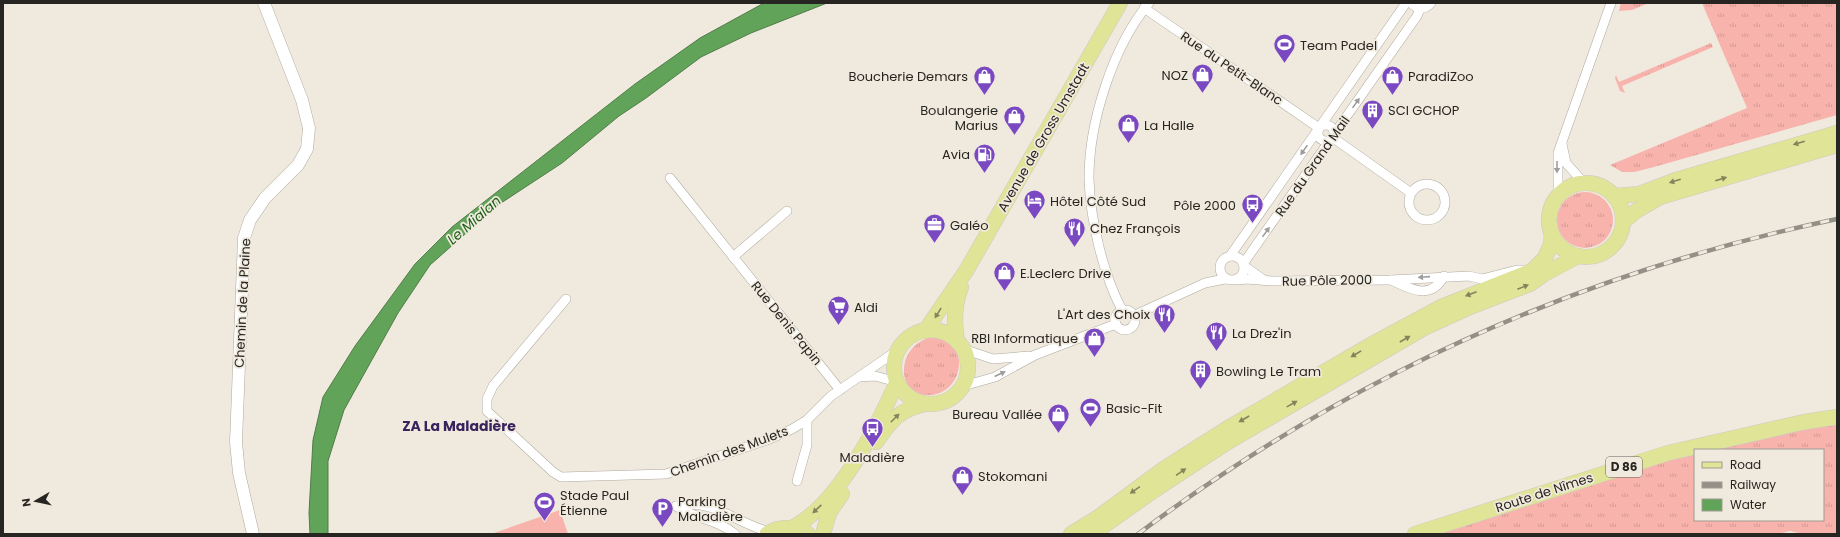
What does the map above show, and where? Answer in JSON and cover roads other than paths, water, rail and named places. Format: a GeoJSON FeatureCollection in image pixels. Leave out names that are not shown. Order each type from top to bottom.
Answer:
{"type":"FeatureCollection","features":[{"type":"Feature","properties":{"kind":"main road","name":"Avenue de Gross Umstadt"},"geometry":{"type":"LineString","coordinates":[[925,331],[966,271],[1120,3]]}},
{"type":"Feature","properties":{"kind":"main road"},"geometry":{"type":"LineString","coordinates":[[1614,196],[1639,194],[1671,182],[1837,133]]}},
{"type":"Feature","properties":{"kind":"main road"},"geometry":{"type":"LineString","coordinates":[[1623,222],[1636,210],[1660,198],[1837,145]]}},
{"type":"Feature","properties":{"kind":"main road"},"geometry":{"type":"LineString","coordinates":[[1071,534],[1100,516],[1165,468],[1222,432],[1374,343],[1441,307],[1532,270],[1545,258],[1551,244],[1552,234],[1550,213],[1558,196],[1571,186],[1584,183],[1597,185],[1614,196],[1621,207],[1623,222],[1617,240],[1608,249],[1596,255],[1578,256],[1549,271],[1530,284],[1470,306],[1424,328],[1226,443],[1153,491],[1092,534]]}},
{"type":"Feature","properties":{"kind":"main road"},"geometry":{"type":"LineString","coordinates":[[1552,234],[1562,248],[1578,256]]}},
{"type":"Feature","properties":{"kind":"main road","name":"Avenue de Gross Umstadt"},"geometry":{"type":"LineString","coordinates":[[960,345],[954,324],[955,304],[966,271]]}},
{"type":"Feature","properties":{"kind":"main road"},"geometry":{"type":"LineString","coordinates":[[823,534],[829,513],[887,426],[900,412],[925,404],[944,402],[952,398],[963,386],[967,368],[960,345],[942,332],[925,331],[909,337],[898,350],[894,366],[897,382],[908,397],[925,404]]}},
{"type":"Feature","properties":{"kind":"main road"},"geometry":{"type":"LineString","coordinates":[[792,528],[810,516],[834,491],[881,416],[897,382]]}},
{"type":"Feature","properties":{"kind":"main road","name":"Route de Nîmes"},"geometry":{"type":"LineString","coordinates":[[1415,534],[1668,453],[1804,422],[1837,417]]}},
{"type":"Feature","properties":{"kind":"main road"},"geometry":{"type":"LineString","coordinates":[[769,533],[781,528],[792,528],[808,534]]}},
{"type":"Feature","properties":{"kind":"street","name":"Chemin de la Plaine"},"geometry":{"type":"LineString","coordinates":[[252,534],[239,473],[236,442],[244,238],[250,220],[265,198],[298,164],[307,149],[309,128],[302,100],[264,3]]}},
{"type":"Feature","properties":{"kind":"street","name":"Rue du Grand Mail"},"geometry":{"type":"LineString","coordinates":[[1230,256],[1406,3]]}},
{"type":"Feature","properties":{"kind":"street"},"geometry":{"type":"LineString","coordinates":[[1411,3],[1420,9],[1429,6],[1431,3]]}},
{"type":"Feature","properties":{"kind":"street"},"geometry":{"type":"LineString","coordinates":[[1558,196],[1557,161],[1562,139],[1611,3]]}},
{"type":"Feature","properties":{"kind":"street","name":"Rue du Petit-Blanc"},"geometry":{"type":"LineString","coordinates":[[1147,6],[1319,128],[1329,126],[1332,130],[1332,137]]}},
{"type":"Feature","properties":{"kind":"street"},"geometry":{"type":"LineString","coordinates":[[1122,310],[1110,282],[1099,247],[1089,177],[1092,145],[1104,86],[1132,25],[1147,6]]}},
{"type":"Feature","properties":{"kind":"street","name":"Rue du Grand Mail"},"geometry":{"type":"LineString","coordinates":[[1244,265],[1417,16],[1420,9]]}},
{"type":"Feature","properties":{"kind":"street"},"geometry":{"type":"LineString","coordinates":[[1332,137],[1411,193]]}},
{"type":"Feature","properties":{"kind":"street"},"geometry":{"type":"LineString","coordinates":[[1562,139],[1562,151],[1566,163],[1584,183]]}},
{"type":"Feature","properties":{"kind":"street","name":"Rue Denis Papin"},"geometry":{"type":"LineString","coordinates":[[670,178],[840,390]]}},
{"type":"Feature","properties":{"kind":"street"},"geometry":{"type":"LineString","coordinates":[[1422,185],[1432,185],[1437,187],[1443,195],[1445,206],[1443,211],[1436,218],[1431,220],[1421,220],[1416,218],[1412,214],[1408,204],[1411,193],[1422,185]]}},
{"type":"Feature","properties":{"kind":"street"},"geometry":{"type":"LineString","coordinates":[[733,256],[788,211]]}},
{"type":"Feature","properties":{"kind":"street"},"geometry":{"type":"LineString","coordinates":[[1135,315],[1205,283],[1224,279],[1233,281],[1237,280],[1243,273],[1244,265],[1238,258],[1230,256],[1223,260],[1205,283]]}},
{"type":"Feature","properties":{"kind":"street","name":"Rue Pôle 2000"},"geometry":{"type":"LineString","coordinates":[[1244,265],[1264,280]]}},
{"type":"Feature","properties":{"kind":"street"},"geometry":{"type":"LineString","coordinates":[[1219,267],[1219,272],[1224,279]]}},
{"type":"Feature","properties":{"kind":"street","name":"Rue Pôle 2000"},"geometry":{"type":"LineString","coordinates":[[1237,280],[1390,280],[1444,276],[1469,276],[1482,279],[1517,270],[1532,270]]}},
{"type":"Feature","properties":{"kind":"street","name":"Rue Pôle 2000"},"geometry":{"type":"LineString","coordinates":[[1390,280],[1414,291],[1420,291],[1433,289],[1439,285],[1444,276]]}},
{"type":"Feature","properties":{"kind":"street","name":"Chemin des Mulets"},"geometry":{"type":"LineString","coordinates":[[566,300],[493,386],[486,399],[487,411],[553,472],[561,477],[654,476],[666,474],[770,439],[807,420],[840,390],[898,350]]}},
{"type":"Feature","properties":{"kind":"street"},"geometry":{"type":"LineString","coordinates":[[1122,310],[1129,310],[1135,315],[1134,326],[1128,330],[1120,329],[1116,324],[1116,315],[1122,310]]}},
{"type":"Feature","properties":{"kind":"street"},"geometry":{"type":"LineString","coordinates":[[963,386],[995,376],[1035,355],[1116,324]]}},
{"type":"Feature","properties":{"kind":"street"},"geometry":{"type":"LineString","coordinates":[[960,345],[993,359],[1035,355]]}},
{"type":"Feature","properties":{"kind":"street"},"geometry":{"type":"LineString","coordinates":[[857,377],[875,376],[897,382]]}},
{"type":"Feature","properties":{"kind":"street"},"geometry":{"type":"LineString","coordinates":[[797,481],[807,445],[807,420]]}},
{"type":"Feature","properties":{"kind":"street"},"geometry":{"type":"LineString","coordinates":[[735,534],[721,523],[688,514],[676,506],[690,502],[708,506],[769,533]]}},
{"type":"Feature","properties":{"kind":"water","name":"Le Mialan"},"geometry":{"type":"Polygon","coordinates":[[[764,3],[827,3],[751,33],[701,57],[619,116],[562,163],[498,205],[430,265],[398,313],[344,410],[328,461],[328,534],[310,534],[309,513],[313,440],[323,397],[355,346],[415,264],[452,227],[635,84],[700,38],[764,3]]]}},
{"type":"Feature","properties":{"kind":"railway"},"geometry":{"type":"LineString","coordinates":[[1138,534],[1218,478],[1300,426],[1384,379],[1470,338],[1559,301],[1650,268],[1742,241],[1837,219]]}},
{"type":"Feature","properties":{"kind":"place","name":"Team Padel"},"geometry":{"type":"Point","coordinates":[1285,64]}},
{"type":"Feature","properties":{"kind":"place","name":"NOZ"},"geometry":{"type":"Point","coordinates":[1203,94]}},
{"type":"Feature","properties":{"kind":"place","name":"Boucherie Demars"},"geometry":{"type":"Point","coordinates":[984,96]}},
{"type":"Feature","properties":{"kind":"place","name":"ParadiZoo"},"geometry":{"type":"Point","coordinates":[1393,96]}},
{"type":"Feature","properties":{"kind":"place","name":"SCI GCHOP"},"geometry":{"type":"Point","coordinates":[1373,130]}},
{"type":"Feature","properties":{"kind":"place","name":"Boulangerie Marius"},"geometry":{"type":"Point","coordinates":[1014,136]}},
{"type":"Feature","properties":{"kind":"place","name":"La Halle"},"geometry":{"type":"Point","coordinates":[1129,144]}},
{"type":"Feature","properties":{"kind":"place","name":"Avia"},"geometry":{"type":"Point","coordinates":[985,174]}},
{"type":"Feature","properties":{"kind":"place","name":"Hôtel Côté Sud"},"geometry":{"type":"Point","coordinates":[1035,220]}},
{"type":"Feature","properties":{"kind":"place","name":"Pôle 2000"},"geometry":{"type":"Point","coordinates":[1252,224]}},
{"type":"Feature","properties":{"kind":"place","name":"Galéo"},"geometry":{"type":"Point","coordinates":[935,244]}},
{"type":"Feature","properties":{"kind":"place","name":"Chez François"},"geometry":{"type":"Point","coordinates":[1074,248]}},
{"type":"Feature","properties":{"kind":"place","name":"E.Leclerc Drive"},"geometry":{"type":"Point","coordinates":[1004,292]}},
{"type":"Feature","properties":{"kind":"place","name":"Aldi"},"geometry":{"type":"Point","coordinates":[838,326]}},
{"type":"Feature","properties":{"kind":"place","name":"L'Art des Choix"},"geometry":{"type":"Point","coordinates":[1165,334]}},
{"type":"Feature","properties":{"kind":"place","name":"La Drez'in"},"geometry":{"type":"Point","coordinates":[1217,352]}},
{"type":"Feature","properties":{"kind":"place","name":"RBI Informatique"},"geometry":{"type":"Point","coordinates":[1094,358]}},
{"type":"Feature","properties":{"kind":"place","name":"Bowling Le Tram"},"geometry":{"type":"Point","coordinates":[1201,390]}},
{"type":"Feature","properties":{"kind":"place","name":"Basic-Fit"},"geometry":{"type":"Point","coordinates":[1090,428]}},
{"type":"Feature","properties":{"kind":"place","name":"Bureau Vallée"},"geometry":{"type":"Point","coordinates":[1058,434]}},
{"type":"Feature","properties":{"kind":"place","name":"Maladière"},"geometry":{"type":"Point","coordinates":[872,448]}},
{"type":"Feature","properties":{"kind":"place","name":"Stokomani"},"geometry":{"type":"Point","coordinates":[963,496]}},
{"type":"Feature","properties":{"kind":"place","name":"Stade Paul Étienne"},"geometry":{"type":"Point","coordinates":[545,522]}},
{"type":"Feature","properties":{"kind":"place","name":"Parking Maladière"},"geometry":{"type":"Point","coordinates":[662,528]}},
{"type":"Feature","properties":{"kind":"district","name":"ZA La Maladière"},"geometry":{"type":"Point","coordinates":[459,426]}}]}
